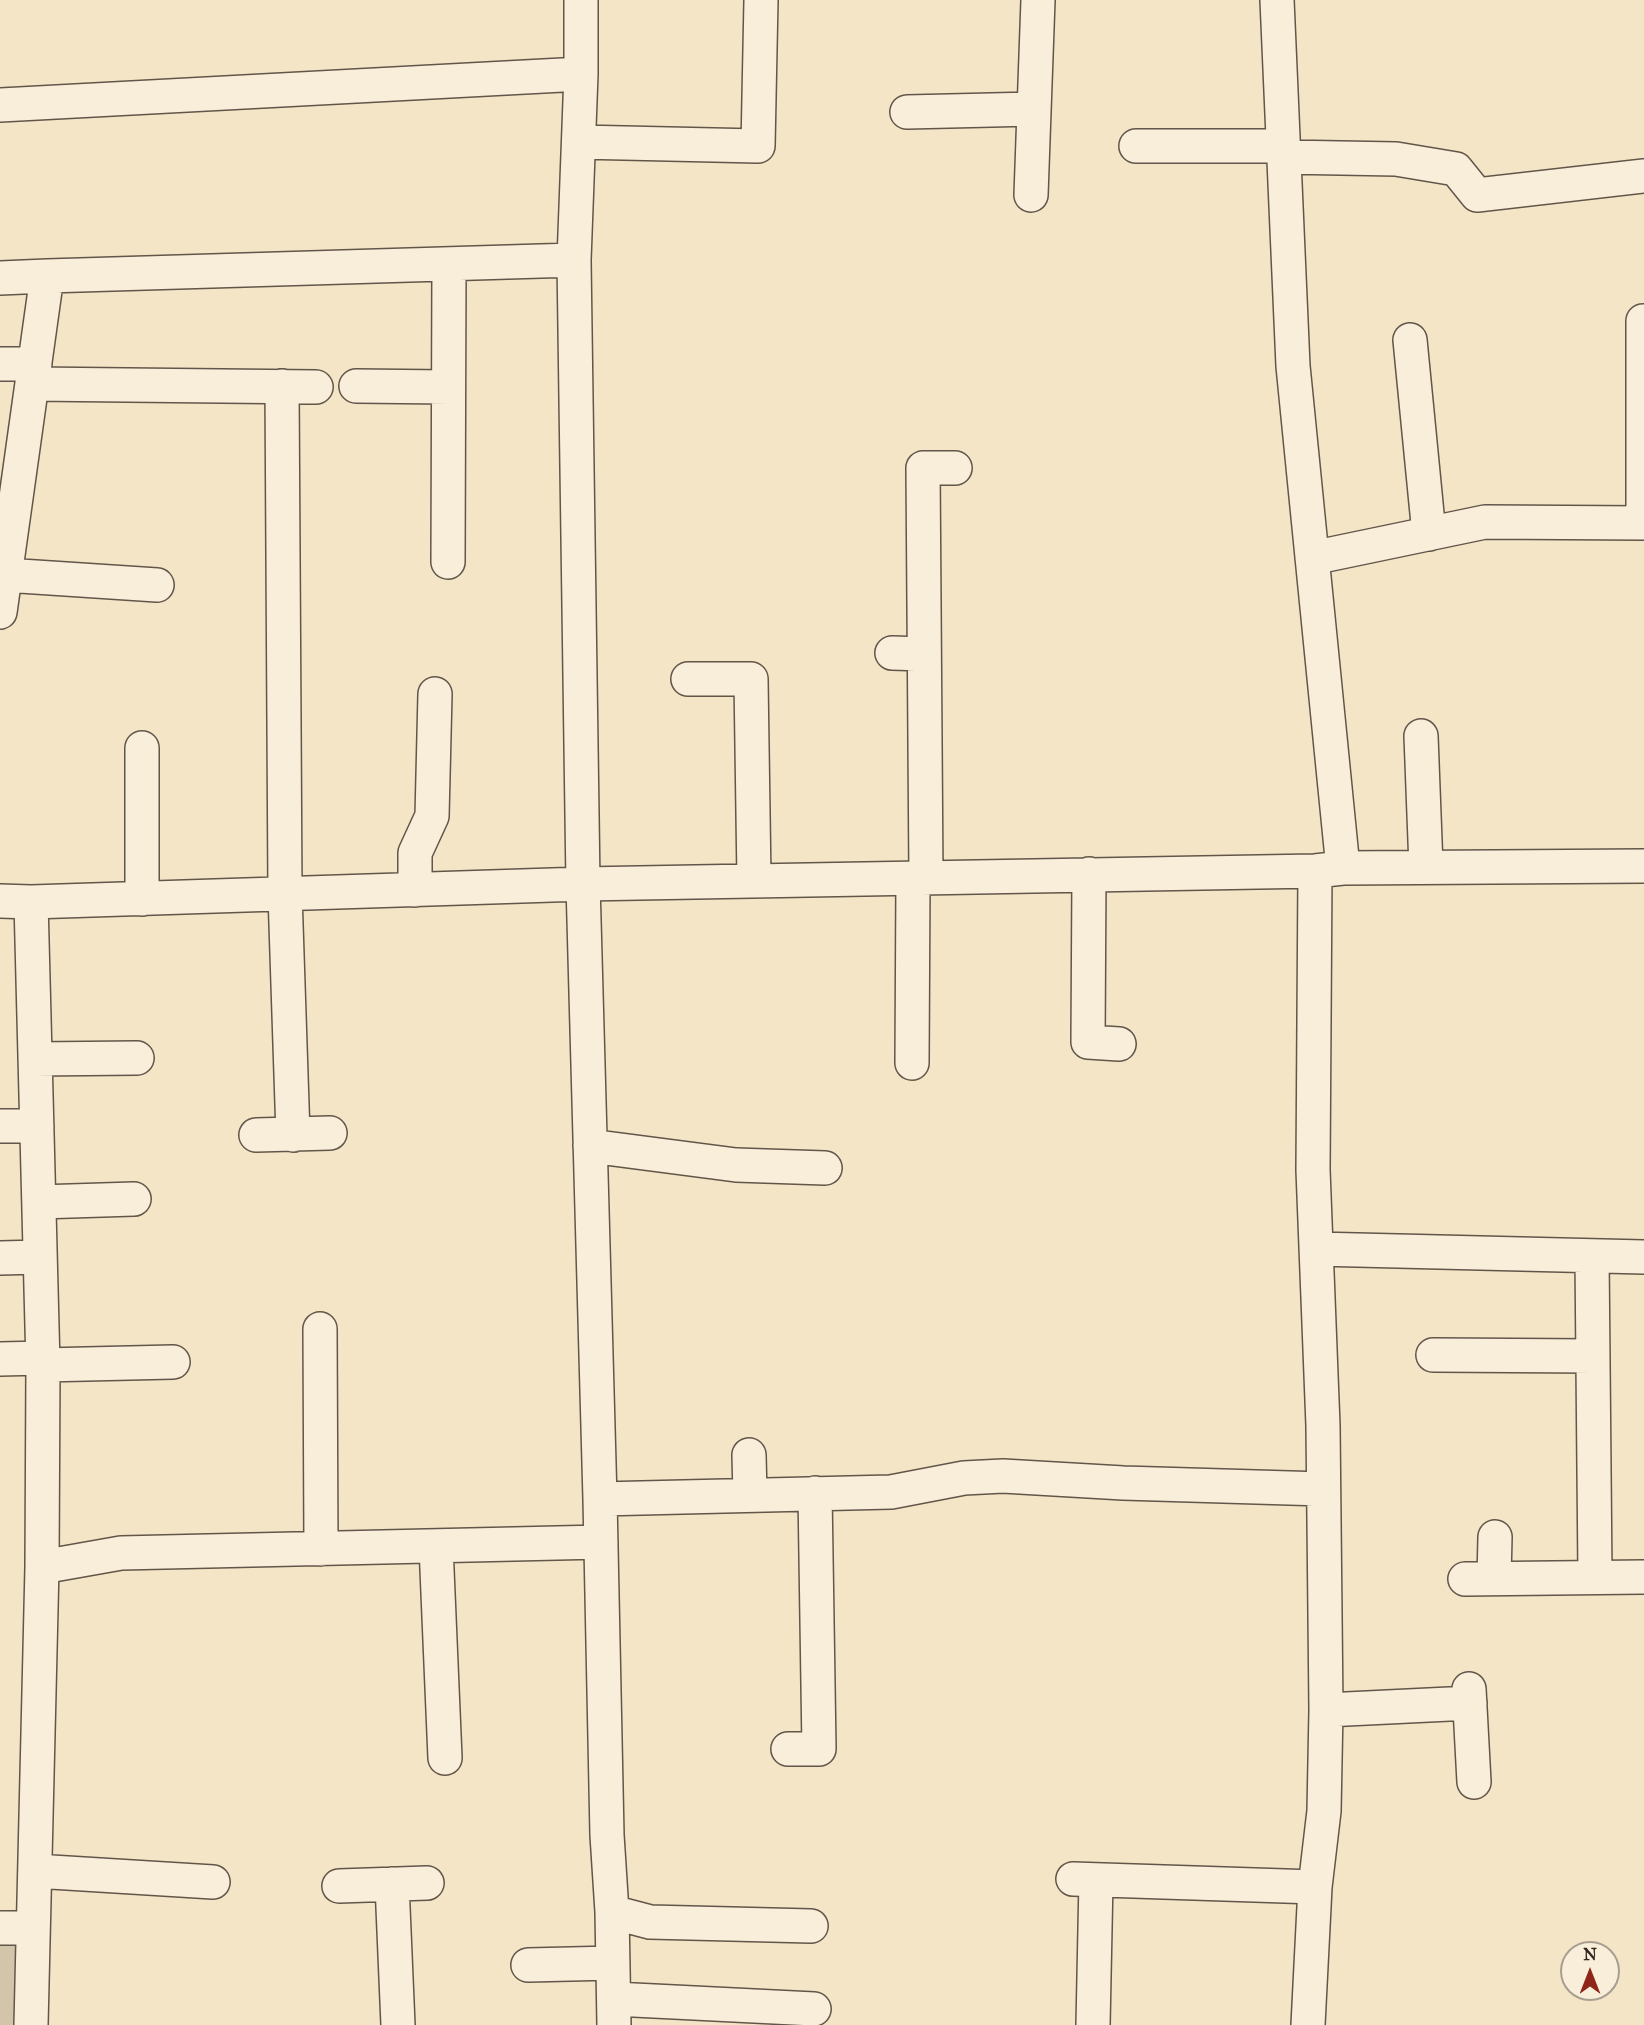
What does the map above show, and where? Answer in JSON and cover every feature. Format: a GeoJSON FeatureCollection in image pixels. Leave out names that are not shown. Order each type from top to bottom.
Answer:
{"type":"FeatureCollection","features":[{"type":"Feature","properties":{"kind":"street"},"geometry":{"type":"LineString","coordinates":[[581,0],[581,74],[574,260],[583,884],[607,1834],[612,1912],[614,2012],[814,2009]]}},
{"type":"Feature","properties":{"kind":"street"},"geometry":{"type":"LineString","coordinates":[[579,142],[758,146],[761,0]]}},
{"type":"Feature","properties":{"kind":"street"},"geometry":{"type":"LineString","coordinates":[[1031,195],[1038,0]]}},
{"type":"Feature","properties":{"kind":"street"},"geometry":{"type":"LineString","coordinates":[[1277,0],[1293,366],[1312,558],[1329,869],[1313,1170],[1323,1489],[1326,1710],[1324,1811],[1315,1887],[1308,2025]]}},
{"type":"Feature","properties":{"kind":"street"},"geometry":{"type":"LineString","coordinates":[[0,105],[581,74]]}},
{"type":"Feature","properties":{"kind":"street"},"geometry":{"type":"LineString","coordinates":[[907,112],[1034,109]]}},
{"type":"Feature","properties":{"kind":"street"},"geometry":{"type":"LineString","coordinates":[[1137,146],[1284,151],[1396,159],[1456,169],[1477,195],[1644,176]]}},
{"type":"Feature","properties":{"kind":"street"},"geometry":{"type":"LineString","coordinates":[[0,278],[574,260]]}},
{"type":"Feature","properties":{"kind":"street"},"geometry":{"type":"LineString","coordinates":[[448,264],[448,562]]}},
{"type":"Feature","properties":{"kind":"street"},"geometry":{"type":"LineString","coordinates":[[0,612],[4,565],[47,276]]}},
{"type":"Feature","properties":{"kind":"street"},"geometry":{"type":"LineString","coordinates":[[1312,558],[1485,522],[1643,523],[1643,321]]}},
{"type":"Feature","properties":{"kind":"street"},"geometry":{"type":"LineString","coordinates":[[1410,340],[1429,534]]}},
{"type":"Feature","properties":{"kind":"street"},"geometry":{"type":"LineString","coordinates":[[0,364],[34,374],[316,387]]}},
{"type":"Feature","properties":{"kind":"street"},"geometry":{"type":"LineString","coordinates":[[282,386],[285,894],[293,1135]]}},
{"type":"Feature","properties":{"kind":"street"},"geometry":{"type":"LineString","coordinates":[[356,386],[448,387]]}},
{"type":"Feature","properties":{"kind":"street"},"geometry":{"type":"LineString","coordinates":[[912,1063],[919,878],[908,653],[922,468],[955,468]]}},
{"type":"Feature","properties":{"kind":"street"},"geometry":{"type":"LineString","coordinates":[[4,565],[157,585]]}},
{"type":"Feature","properties":{"kind":"street"},"geometry":{"type":"LineString","coordinates":[[688,679],[751,679],[754,881]]}},
{"type":"Feature","properties":{"kind":"street"},"geometry":{"type":"LineString","coordinates":[[415,890],[415,853],[432,816],[435,694]]}},
{"type":"Feature","properties":{"kind":"street"},"geometry":{"type":"LineString","coordinates":[[1421,736],[1426,867]]}},
{"type":"Feature","properties":{"kind":"street"},"geometry":{"type":"LineString","coordinates":[[142,748],[142,898]]}},
{"type":"Feature","properties":{"kind":"street"},"geometry":{"type":"LineString","coordinates":[[31,2025],[42,1567],[43,1361],[35,1059],[16,902],[583,884],[1426,867],[1644,866]]}},
{"type":"Feature","properties":{"kind":"street"},"geometry":{"type":"LineString","coordinates":[[1089,874],[1088,1042],[1119,1044]]}},
{"type":"Feature","properties":{"kind":"street"},"geometry":{"type":"LineString","coordinates":[[35,1059],[137,1058]]}},
{"type":"Feature","properties":{"kind":"street"},"geometry":{"type":"LineString","coordinates":[[0,1126],[37,1126]]}},
{"type":"Feature","properties":{"kind":"street"},"geometry":{"type":"LineString","coordinates":[[256,1135],[330,1133]]}},
{"type":"Feature","properties":{"kind":"street"},"geometry":{"type":"LineString","coordinates":[[590,1146],[736,1165],[825,1168]]}},
{"type":"Feature","properties":{"kind":"street"},"geometry":{"type":"LineString","coordinates":[[39,1202],[134,1199]]}},
{"type":"Feature","properties":{"kind":"street"},"geometry":{"type":"LineString","coordinates":[[1316,1249],[1644,1257]]}},
{"type":"Feature","properties":{"kind":"street"},"geometry":{"type":"LineString","coordinates":[[1592,1256],[1595,1577]]}},
{"type":"Feature","properties":{"kind":"street"},"geometry":{"type":"LineString","coordinates":[[0,1258],[40,1257]]}},
{"type":"Feature","properties":{"kind":"street"},"geometry":{"type":"LineString","coordinates":[[320,1329],[321,1549]]}},
{"type":"Feature","properties":{"kind":"street"},"geometry":{"type":"LineString","coordinates":[[1433,1355],[1593,1356]]}},
{"type":"Feature","properties":{"kind":"street"},"geometry":{"type":"LineString","coordinates":[[0,1359],[172,1362]]}},
{"type":"Feature","properties":{"kind":"street"},"geometry":{"type":"LineString","coordinates":[[749,1455],[750,1495]]}},
{"type":"Feature","properties":{"kind":"street"},"geometry":{"type":"LineString","coordinates":[[600,1499],[891,1492],[964,1478],[1003,1476],[1123,1483],[1323,1489]]}},
{"type":"Feature","properties":{"kind":"street"},"geometry":{"type":"LineString","coordinates":[[788,1749],[819,1749],[815,1494]]}},
{"type":"Feature","properties":{"kind":"street"},"geometry":{"type":"LineString","coordinates":[[1495,1537],[1480,1578],[1644,1577]]}},
{"type":"Feature","properties":{"kind":"street"},"geometry":{"type":"LineString","coordinates":[[42,1567],[121,1553],[601,1542]]}},
{"type":"Feature","properties":{"kind":"street"},"geometry":{"type":"LineString","coordinates":[[436,1546],[445,1758]]}},
{"type":"Feature","properties":{"kind":"street"},"geometry":{"type":"LineString","coordinates":[[1326,1710],[1469,1696],[1474,1782]]}},
{"type":"Feature","properties":{"kind":"street"},"geometry":{"type":"LineString","coordinates":[[35,1871],[213,1882]]}},
{"type":"Feature","properties":{"kind":"street"},"geometry":{"type":"LineString","coordinates":[[1093,2025],[1085,1880],[1315,1887]]}},
{"type":"Feature","properties":{"kind":"street"},"geometry":{"type":"LineString","coordinates":[[339,1886],[427,1883]]}},
{"type":"Feature","properties":{"kind":"street"},"geometry":{"type":"LineString","coordinates":[[392,1884],[398,2025]]}},
{"type":"Feature","properties":{"kind":"street"},"geometry":{"type":"LineString","coordinates":[[612,1912],[650,1922],[811,1926]]}},
{"type":"Feature","properties":{"kind":"street"},"geometry":{"type":"LineString","coordinates":[[0,1928],[33,1928]]}},
{"type":"Feature","properties":{"kind":"street"},"geometry":{"type":"LineString","coordinates":[[528,1965],[613,1963]]}},
{"type":"Feature","properties":{"kind":"shaded area"},"geometry":{"type":"Polygon","coordinates":[[[0,1945],[23,1945],[21,2025],[0,2025],[0,1945]]]}}]}
